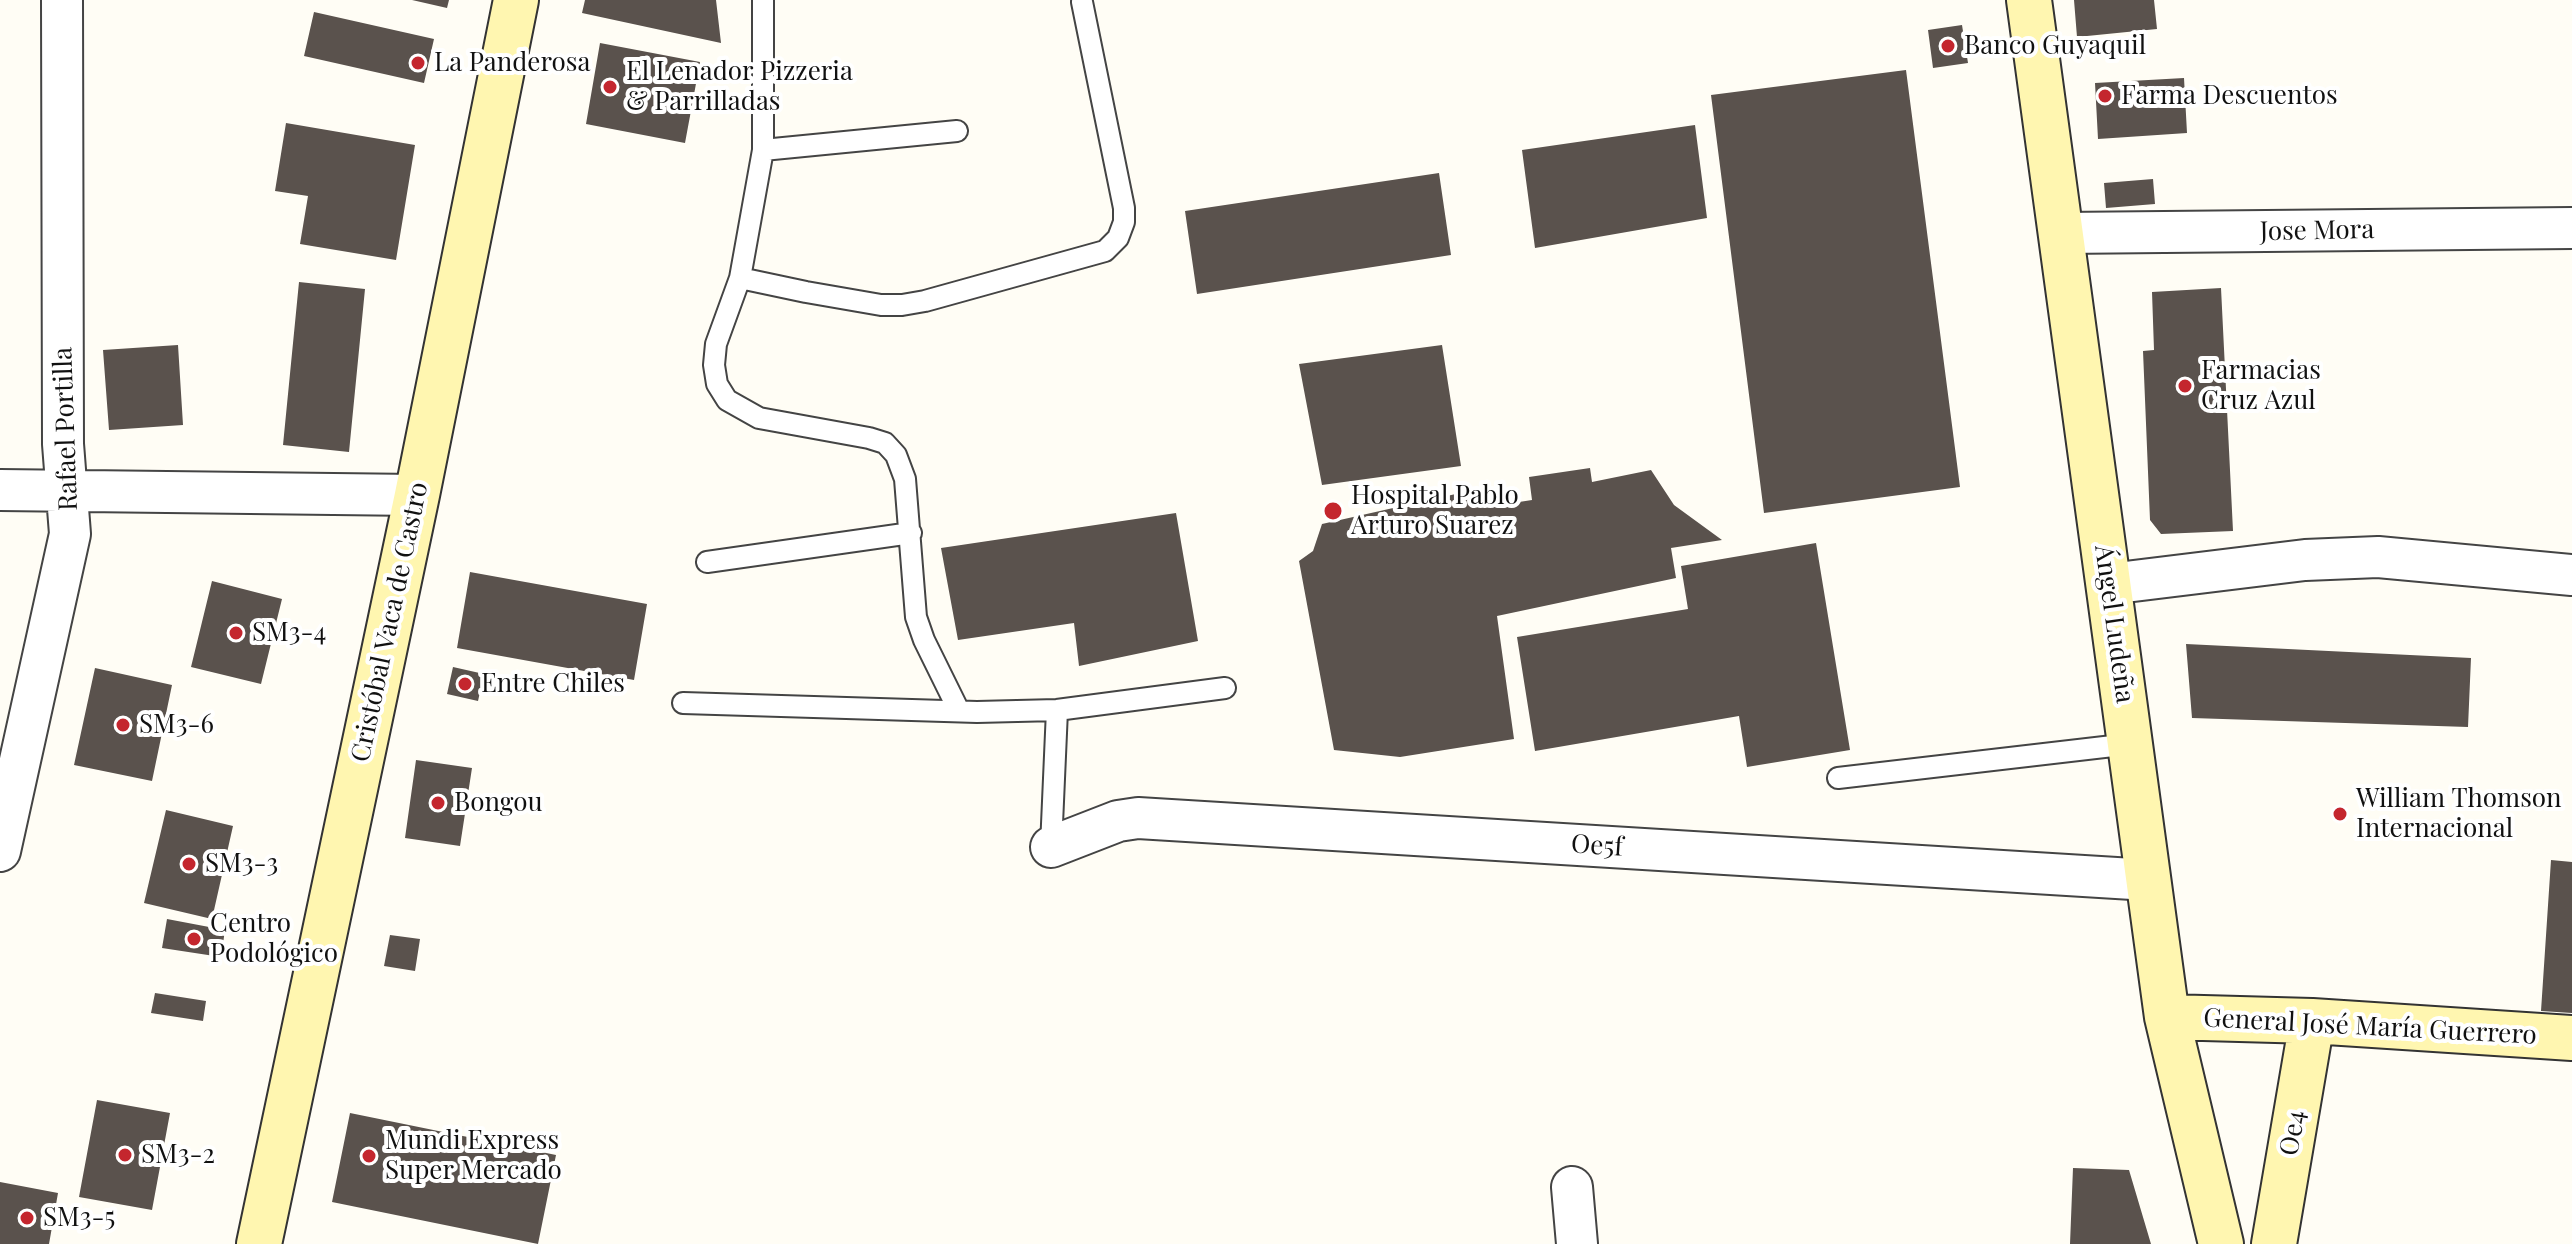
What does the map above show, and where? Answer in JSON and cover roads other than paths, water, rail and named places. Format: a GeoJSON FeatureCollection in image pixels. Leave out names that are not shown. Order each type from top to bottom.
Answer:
{"type":"FeatureCollection","features":[{"type":"Feature","properties":{"kind":"street","name":"Rafael Portilla"},"geometry":{"type":"LineString","coordinates":[[2,836],[70,534],[63,444],[62,0]]}},
{"type":"Feature","properties":{"kind":"street","name":"Cristóbal Vaca de Castro"},"geometry":{"type":"LineString","coordinates":[[259,1244],[417,495],[516,0]]}},
{"type":"Feature","properties":{"kind":"street","name":"Ángel Ludeña"},"geometry":{"type":"LineString","coordinates":[[2029,0],[2167,1017],[2221,1244]]}},
{"type":"Feature","properties":{"kind":"street","name":"Jose Mora"},"geometry":{"type":"LineString","coordinates":[[2062,233],[2572,228]]}},
{"type":"Feature","properties":{"kind":"street"},"geometry":{"type":"LineString","coordinates":[[0,490],[417,495]]}},
{"type":"Feature","properties":{"kind":"street"},"geometry":{"type":"LineString","coordinates":[[2109,584],[2305,560],[2378,557],[2572,575]]}},
{"type":"Feature","properties":{"kind":"street","name":"Oe5f"},"geometry":{"type":"LineString","coordinates":[[1051,847],[1118,821],[1138,818],[2149,880]]}},
{"type":"Feature","properties":{"kind":"street","name":"General José María Guerrero"},"geometry":{"type":"LineString","coordinates":[[2167,1017],[2312,1021],[2572,1038]]}},
{"type":"Feature","properties":{"kind":"street","name":"Oe4"},"geometry":{"type":"LineString","coordinates":[[2274,1244],[2312,1021]]}},
{"type":"Feature","properties":{"kind":"street"},"geometry":{"type":"LineString","coordinates":[[1572,1187],[1577,1244]]}},
{"type":"Feature","properties":{"kind":"lane"},"geometry":{"type":"LineString","coordinates":[[763,0],[763,150],[740,278],[716,344],[714,365],[717,384],[727,400],[759,418],[869,438],[885,443],[896,455],[905,479],[916,617],[959,711]]}},
{"type":"Feature","properties":{"kind":"lane"},"geometry":{"type":"LineString","coordinates":[[740,278],[881,305],[902,305],[1105,251],[1118,238],[1124,222],[1124,208],[1082,2]]}},
{"type":"Feature","properties":{"kind":"lane"},"geometry":{"type":"LineString","coordinates":[[763,150],[957,131]]}},
{"type":"Feature","properties":{"kind":"lane"},"geometry":{"type":"LineString","coordinates":[[707,562],[911,533]]}},
{"type":"Feature","properties":{"kind":"lane"},"geometry":{"type":"LineString","coordinates":[[683,703],[959,711],[1057,710],[1225,688]]}},
{"type":"Feature","properties":{"kind":"lane"},"geometry":{"type":"LineString","coordinates":[[1051,847],[1057,710]]}},
{"type":"Feature","properties":{"kind":"lane"},"geometry":{"type":"LineString","coordinates":[[1838,778],[2130,744]]}},
{"type":"Feature","properties":{"kind":"place","name":"Banco Guyaquil"},"geometry":{"type":"Point","coordinates":[1948,46]}},
{"type":"Feature","properties":{"kind":"place","name":"La Panderosa"},"geometry":{"type":"Point","coordinates":[418,63]}},
{"type":"Feature","properties":{"kind":"place","name":"El Lenador Pizzeria & Parrilladas"},"geometry":{"type":"Point","coordinates":[610,87]}},
{"type":"Feature","properties":{"kind":"place","name":"Farma Descuentos"},"geometry":{"type":"Point","coordinates":[2105,96]}},
{"type":"Feature","properties":{"kind":"place","name":"Farmacias Cruz Azul"},"geometry":{"type":"Point","coordinates":[2185,386]}},
{"type":"Feature","properties":{"kind":"place","name":"Hospital Pablo Arturo Suarez"},"geometry":{"type":"Point","coordinates":[1333,511]}},
{"type":"Feature","properties":{"kind":"place","name":"SM3-4"},"geometry":{"type":"Point","coordinates":[236,633]}},
{"type":"Feature","properties":{"kind":"place","name":"Entre Chiles"},"geometry":{"type":"Point","coordinates":[465,684]}},
{"type":"Feature","properties":{"kind":"place","name":"SM3-6"},"geometry":{"type":"Point","coordinates":[123,725]}},
{"type":"Feature","properties":{"kind":"place","name":"Bongou"},"geometry":{"type":"Point","coordinates":[438,803]}},
{"type":"Feature","properties":{"kind":"place","name":"William Thomson Internacional"},"geometry":{"type":"Point","coordinates":[2340,814]}},
{"type":"Feature","properties":{"kind":"place","name":"SM3-3"},"geometry":{"type":"Point","coordinates":[189,864]}},
{"type":"Feature","properties":{"kind":"place","name":"Centro Podológico"},"geometry":{"type":"Point","coordinates":[194,939]}},
{"type":"Feature","properties":{"kind":"place","name":"SM3-2"},"geometry":{"type":"Point","coordinates":[125,1155]}},
{"type":"Feature","properties":{"kind":"place","name":"Mundi Express Super Mercado"},"geometry":{"type":"Point","coordinates":[369,1156]}},
{"type":"Feature","properties":{"kind":"place","name":"SM3-5"},"geometry":{"type":"Point","coordinates":[27,1218]}}]}
